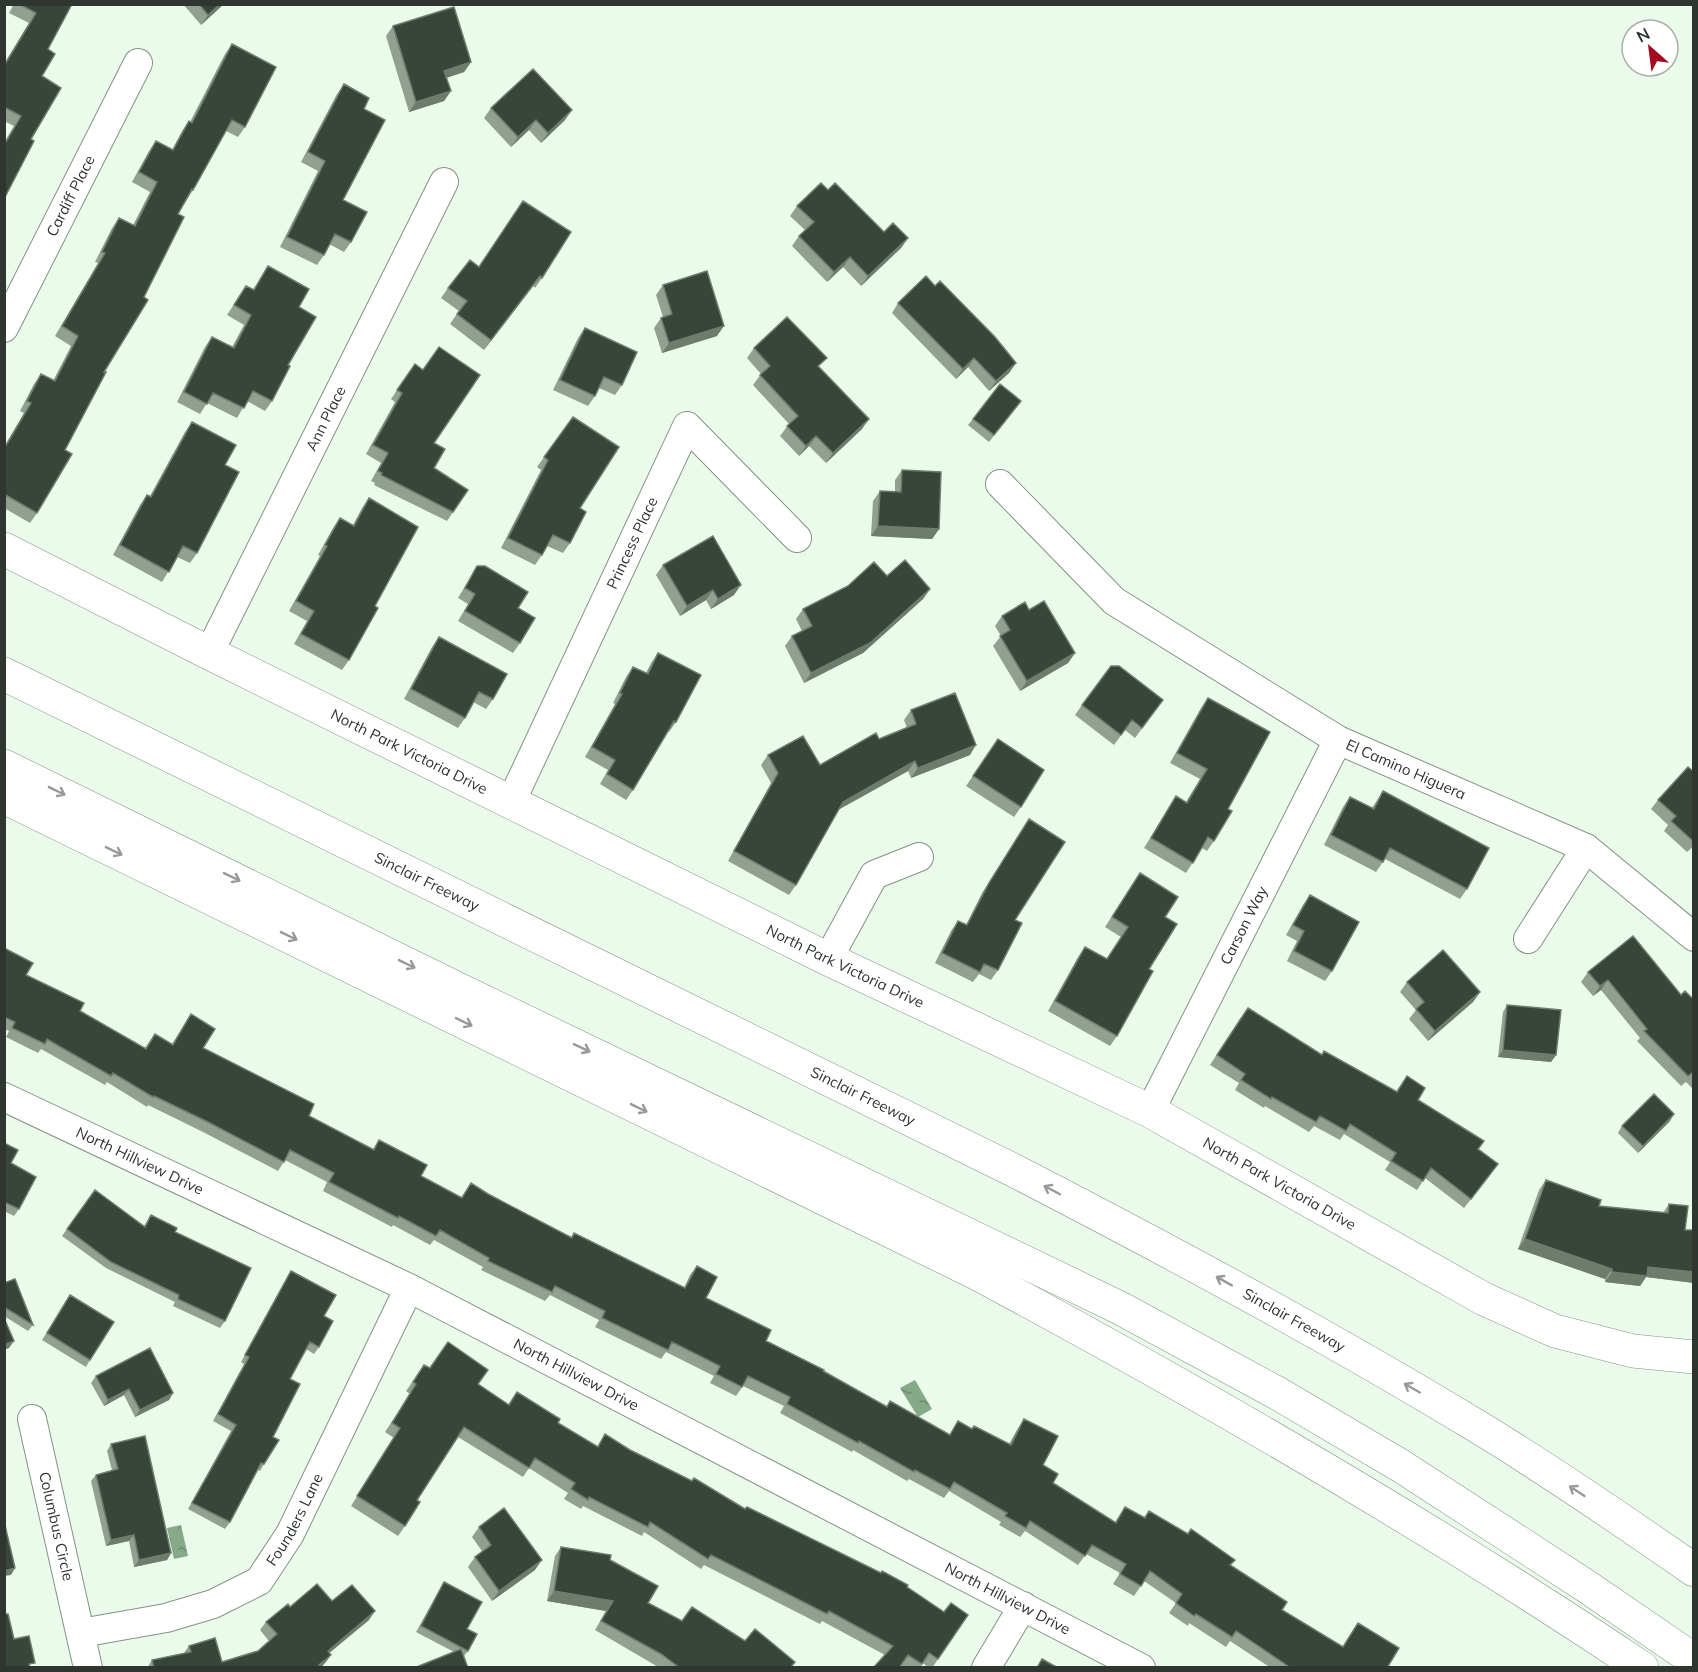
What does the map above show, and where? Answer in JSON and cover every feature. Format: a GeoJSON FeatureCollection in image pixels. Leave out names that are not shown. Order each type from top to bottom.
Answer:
{"type":"FeatureCollection","features":[{"type":"Feature","properties":{"kind":"main road","name":"North Park Victoria Drive"},"geometry":{"type":"LineString","coordinates":[[4,549],[828,959],[1150,1111],[1484,1299],[1555,1332],[1632,1351],[1694,1357]]}},
{"type":"Feature","properties":{"kind":"main road","name":"Sinclair Freeway"},"geometry":{"type":"LineString","coordinates":[[4,674],[993,1160],[1157,1245],[1318,1333],[1476,1425],[1694,1570]]}},
{"type":"Feature","properties":{"kind":"main road"},"geometry":{"type":"LineString","coordinates":[[4,765],[444,982],[1120,1308],[1277,1393],[1401,1466],[1578,1581],[1694,1660]]}},
{"type":"Feature","properties":{"kind":"main road"},"geometry":{"type":"LineString","coordinates":[[4,797],[976,1273],[1124,1352],[1412,1518],[1561,1613],[1642,1668]]}},
{"type":"Feature","properties":{"kind":"main road"},"geometry":{"type":"LineString","coordinates":[[1626,1523],[1694,1560]]}},
{"type":"Feature","properties":{"kind":"main road"},"geometry":{"type":"LineString","coordinates":[[1561,1613],[1628,1668]]}},
{"type":"Feature","properties":{"kind":"street","name":"Cardiff Place"},"geometry":{"type":"LineString","coordinates":[[4,328],[138,63]]}},
{"type":"Feature","properties":{"kind":"street","name":"Ann Place"},"geometry":{"type":"LineString","coordinates":[[209,653],[444,182]]}},
{"type":"Feature","properties":{"kind":"street","name":"Princess Place"},"geometry":{"type":"LineString","coordinates":[[511,802],[687,426],[797,538]]}},
{"type":"Feature","properties":{"kind":"street","name":"El Camino Higuera"},"geometry":{"type":"LineString","coordinates":[[1000,484],[1114,601],[1338,740],[1586,848],[1694,937]]}},
{"type":"Feature","properties":{"kind":"street","name":"Carson Way"},"geometry":{"type":"LineString","coordinates":[[1150,1111],[1338,740]]}},
{"type":"Feature","properties":{"kind":"street"},"geometry":{"type":"LineString","coordinates":[[1528,939],[1586,848]]}},
{"type":"Feature","properties":{"kind":"street"},"geometry":{"type":"LineString","coordinates":[[828,959],[874,875],[919,857]]}},
{"type":"Feature","properties":{"kind":"street","name":"North Hillview Drive"},"geometry":{"type":"LineString","coordinates":[[4,1097],[409,1288],[1141,1668]]}},
{"type":"Feature","properties":{"kind":"street","name":"Founders Lane"},"geometry":{"type":"LineString","coordinates":[[81,1633],[166,1618],[213,1604],[260,1581],[290,1534],[409,1288]]}},
{"type":"Feature","properties":{"kind":"street","name":"Columbus Circle"},"geometry":{"type":"LineString","coordinates":[[32,1419],[88,1668]]}},
{"type":"Feature","properties":{"kind":"street"},"geometry":{"type":"LineString","coordinates":[[986,1668],[1023,1606]]}},
{"type":"Feature","properties":{"kind":"water"},"geometry":{"type":"Polygon","coordinates":[[[915,1380],[932,1409],[918,1417],[900,1388],[915,1380]]]}},
{"type":"Feature","properties":{"kind":"water"},"geometry":{"type":"Polygon","coordinates":[[[181,1525],[188,1556],[174,1559],[167,1528],[181,1525]]]}},
{"type":"Feature","properties":{"kind":"building"},"geometry":{"type":"Polygon","coordinates":[[[19,4],[72,4],[48,49],[55,54],[42,76],[61,88],[31,139],[34,141],[4,199],[4,141],[6,142],[21,116],[4,107],[4,66],[36,13],[19,4]]]}},
{"type":"Feature","properties":{"kind":"building"},"geometry":{"type":"Polygon","coordinates":[[[199,4],[220,4],[208,15],[199,4]]]}},
{"type":"Feature","properties":{"kind":"building"},"geometry":{"type":"Polygon","coordinates":[[[454,7],[471,62],[444,71],[451,91],[416,102],[393,26],[454,7]]]}},
{"type":"Feature","properties":{"kind":"building"},"geometry":{"type":"Polygon","coordinates":[[[232,44],[276,67],[245,127],[232,120],[178,214],[184,217],[144,297],[148,300],[104,372],[106,372],[65,450],[72,454],[37,513],[4,494],[4,449],[31,403],[27,401],[41,374],[55,381],[78,336],[62,326],[105,253],[102,252],[119,218],[135,226],[157,182],[139,172],[156,141],[173,150],[189,121],[192,123],[232,44]]]}},
{"type":"Feature","properties":{"kind":"building"},"geometry":{"type":"Polygon","coordinates":[[[533,69],[572,110],[548,133],[536,120],[518,137],[491,108],[533,69]]]}},
{"type":"Feature","properties":{"kind":"building"},"geometry":{"type":"Polygon","coordinates":[[[344,84],[369,98],[364,109],[385,120],[343,200],[367,212],[351,242],[335,234],[324,255],[287,237],[325,161],[308,152],[344,84]]]}},
{"type":"Feature","properties":{"kind":"building"},"geometry":{"type":"Polygon","coordinates":[[[821,183],[828,190],[835,183],[884,232],[893,223],[908,238],[868,276],[850,257],[834,272],[799,236],[814,222],[797,206],[821,183]]]}},
{"type":"Feature","properties":{"kind":"building"},"geometry":{"type":"Polygon","coordinates":[[[523,201],[571,232],[542,278],[540,276],[491,340],[457,314],[467,301],[448,288],[470,260],[479,267],[523,201]]]}},
{"type":"Feature","properties":{"kind":"building"},"geometry":{"type":"Polygon","coordinates":[[[268,266],[309,289],[299,307],[316,317],[288,365],[290,366],[272,401],[253,391],[244,408],[213,393],[207,404],[184,392],[212,337],[234,348],[251,315],[234,305],[246,286],[254,290],[268,266]]]}},
{"type":"Feature","properties":{"kind":"building"},"geometry":{"type":"Polygon","coordinates":[[[707,271],[724,326],[669,343],[661,318],[672,314],[663,285],[707,271]]]}},
{"type":"Feature","properties":{"kind":"building"},"geometry":{"type":"Polygon","coordinates":[[[926,276],[935,286],[940,281],[995,337],[1016,363],[996,381],[974,358],[963,369],[898,303],[926,276]]]}},
{"type":"Feature","properties":{"kind":"building"},"geometry":{"type":"Polygon","coordinates":[[[787,317],[827,358],[818,366],[869,419],[833,453],[816,436],[806,446],[787,426],[798,416],[760,375],[770,366],[754,348],[787,317]]]}},
{"type":"Feature","properties":{"kind":"building"},"geometry":{"type":"Polygon","coordinates":[[[585,328],[637,352],[622,385],[604,377],[595,396],[560,380],[585,328]]]}},
{"type":"Feature","properties":{"kind":"building"},"geometry":{"type":"Polygon","coordinates":[[[439,347],[480,375],[434,443],[445,449],[434,468],[468,490],[453,512],[381,475],[382,473],[378,471],[388,453],[373,445],[402,393],[397,390],[415,364],[423,370],[439,347]]]}},
{"type":"Feature","properties":{"kind":"building"},"geometry":{"type":"Polygon","coordinates":[[[1000,384],[1021,401],[994,435],[973,419],[1000,384]]]}},
{"type":"Feature","properties":{"kind":"building"},"geometry":{"type":"Polygon","coordinates":[[[573,417],[619,447],[580,508],[586,512],[570,543],[553,535],[542,555],[508,538],[548,460],[544,457],[573,417]]]}},
{"type":"Feature","properties":{"kind":"building"},"geometry":{"type":"Polygon","coordinates":[[[192,422],[236,445],[225,465],[239,472],[197,553],[183,546],[169,572],[120,545],[147,495],[151,497],[192,422]]]}},
{"type":"Feature","properties":{"kind":"building"},"geometry":{"type":"Polygon","coordinates":[[[902,470],[941,472],[939,529],[878,526],[880,491],[901,492],[902,470]]]}},
{"type":"Feature","properties":{"kind":"building"},"geometry":{"type":"Polygon","coordinates":[[[369,498],[418,527],[349,660],[301,634],[314,611],[296,601],[340,518],[354,526],[369,498]]]}},
{"type":"Feature","properties":{"kind":"building"},"geometry":{"type":"Polygon","coordinates":[[[713,536],[741,585],[718,599],[713,590],[687,606],[663,565],[713,536]]]}},
{"type":"Feature","properties":{"kind":"building"},"geometry":{"type":"Polygon","coordinates":[[[905,560],[930,589],[870,643],[811,673],[792,636],[812,626],[803,609],[848,586],[874,562],[887,576],[905,560]]]}},
{"type":"Feature","properties":{"kind":"building"},"geometry":{"type":"Polygon","coordinates":[[[477,566],[485,566],[528,592],[518,608],[535,618],[520,643],[465,611],[475,594],[465,588],[477,566]]]}},
{"type":"Feature","properties":{"kind":"building"},"geometry":{"type":"Polygon","coordinates":[[[1044,601],[1075,653],[1027,681],[1000,636],[1010,630],[1002,616],[1025,602],[1029,610],[1044,601]]]}},
{"type":"Feature","properties":{"kind":"building"},"geometry":{"type":"Polygon","coordinates":[[[439,637],[507,674],[493,699],[479,692],[465,718],[411,689],[439,637]]]}},
{"type":"Feature","properties":{"kind":"building"},"geometry":{"type":"Polygon","coordinates":[[[658,653],[701,675],[676,722],[674,721],[633,790],[607,774],[615,760],[592,747],[622,694],[620,693],[633,667],[648,674],[658,653]]]}},
{"type":"Feature","properties":{"kind":"building"},"geometry":{"type":"Polygon","coordinates":[[[1111,666],[1119,666],[1163,700],[1142,728],[1132,720],[1121,735],[1082,705],[1111,666]]]}},
{"type":"Feature","properties":{"kind":"building"},"geometry":{"type":"Polygon","coordinates":[[[955,693],[976,745],[918,768],[915,761],[843,802],[796,885],[734,851],[778,773],[768,755],[803,736],[820,765],[876,733],[879,739],[916,724],[911,710],[955,693]]]}},
{"type":"Feature","properties":{"kind":"building"},"geometry":{"type":"Polygon","coordinates":[[[1208,698],[1270,732],[1228,809],[1232,811],[1214,841],[1208,837],[1193,863],[1151,838],[1176,796],[1187,803],[1207,769],[1177,753],[1208,698]]]}},
{"type":"Feature","properties":{"kind":"building"},"geometry":{"type":"Polygon","coordinates":[[[998,739],[1044,770],[1021,807],[973,776],[998,739]]]}},
{"type":"Feature","properties":{"kind":"building"},"geometry":{"type":"Polygon","coordinates":[[[1688,767],[1694,772],[1694,842],[1671,821],[1676,816],[1658,800],[1688,767]]]}},
{"type":"Feature","properties":{"kind":"building"},"geometry":{"type":"Polygon","coordinates":[[[1383,791],[1489,848],[1467,889],[1390,848],[1383,862],[1331,835],[1350,797],[1374,809],[1383,791]]]}},
{"type":"Feature","properties":{"kind":"building"},"geometry":{"type":"Polygon","coordinates":[[[1029,819],[1065,842],[1015,920],[1022,923],[998,970],[984,964],[980,972],[942,953],[958,921],[967,925],[989,883],[1029,819]]]}},
{"type":"Feature","properties":{"kind":"building"},"geometry":{"type":"Polygon","coordinates":[[[1140,873],[1178,897],[1165,917],[1177,924],[1149,969],[1153,971],[1117,1036],[1055,1001],[1085,947],[1107,959],[1128,927],[1112,917],[1140,873]]]}},
{"type":"Feature","properties":{"kind":"building"},"geometry":{"type":"Polygon","coordinates":[[[1310,895],[1359,922],[1332,971],[1294,951],[1304,931],[1293,925],[1310,895]]]}},
{"type":"Feature","properties":{"kind":"building"},"geometry":{"type":"Polygon","coordinates":[[[1633,936],[1681,995],[1685,991],[1694,1000],[1694,1073],[1688,1076],[1644,1031],[1647,1029],[1608,980],[1600,986],[1588,972],[1633,936]]]}},
{"type":"Feature","properties":{"kind":"building"},"geometry":{"type":"Polygon","coordinates":[[[4,948],[33,963],[26,975],[84,1003],[80,1011],[146,1049],[155,1034],[173,1045],[191,1014],[215,1029],[203,1048],[314,1104],[309,1116],[374,1150],[379,1140],[427,1165],[421,1176],[462,1198],[471,1183],[572,1238],[574,1233],[685,1288],[697,1266],[717,1277],[706,1298],[771,1330],[766,1341],[824,1370],[887,1407],[890,1401],[950,1435],[958,1421],[972,1429],[974,1426],[1011,1445],[1024,1419],[1058,1436],[1043,1465],[1058,1474],[1053,1483],[1116,1523],[1125,1507],[1145,1518],[1149,1511],[1188,1534],[1191,1529],[1235,1560],[1230,1565],[1287,1602],[1282,1610],[1343,1647],[1358,1623],[1399,1648],[1387,1668],[1291,1668],[1236,1631],[1232,1637],[1196,1614],[1194,1616],[1176,1603],[1182,1594],[1150,1571],[1141,1586],[1120,1574],[1126,1564],[1092,1545],[1085,1556],[1030,1521],[1026,1528],[1005,1516],[1007,1513],[954,1482],[950,1489],[859,1441],[858,1443],[787,1404],[790,1397],[748,1376],[742,1387],[716,1374],[720,1366],[672,1342],[668,1350],[602,1318],[605,1311],[555,1286],[552,1292],[488,1261],[489,1258],[440,1230],[436,1236],[399,1216],[398,1218],[329,1182],[334,1173],[290,1150],[284,1162],[208,1122],[153,1097],[113,1073],[111,1076],[47,1039],[45,1044],[12,1028],[15,1022],[4,1017],[4,948]]]}},
{"type":"Feature","properties":{"kind":"building"},"geometry":{"type":"Polygon","coordinates":[[[1443,950],[1480,992],[1435,1031],[1416,1009],[1424,1002],[1407,982],[1443,950]]]}},
{"type":"Feature","properties":{"kind":"building"},"geometry":{"type":"Polygon","coordinates":[[[1507,1005],[1561,1010],[1556,1055],[1503,1050],[1507,1005]]]}},
{"type":"Feature","properties":{"kind":"building"},"geometry":{"type":"Polygon","coordinates":[[[1248,1008],[1322,1055],[1324,1051],[1397,1092],[1407,1076],[1425,1088],[1418,1100],[1484,1141],[1478,1149],[1498,1164],[1471,1199],[1431,1168],[1423,1181],[1391,1161],[1396,1153],[1350,1124],[1346,1131],[1320,1116],[1316,1122],[1272,1097],[1271,1099],[1241,1080],[1245,1074],[1217,1055],[1248,1008]]]}},
{"type":"Feature","properties":{"kind":"building"},"geometry":{"type":"Polygon","coordinates":[[[1654,1094],[1674,1114],[1643,1146],[1622,1126],[1654,1094]]]}},
{"type":"Feature","properties":{"kind":"building"},"geometry":{"type":"Polygon","coordinates":[[[4,1143],[18,1150],[11,1163],[36,1177],[19,1209],[4,1202],[4,1143]]]}},
{"type":"Feature","properties":{"kind":"building"},"geometry":{"type":"Polygon","coordinates":[[[1546,1180],[1601,1200],[1599,1206],[1668,1213],[1669,1204],[1688,1206],[1685,1230],[1694,1230],[1694,1272],[1648,1267],[1647,1276],[1612,1272],[1612,1269],[1525,1239],[1546,1180]]]}},
{"type":"Feature","properties":{"kind":"building"},"geometry":{"type":"Polygon","coordinates":[[[95,1190],[145,1227],[151,1215],[177,1228],[175,1232],[251,1268],[225,1321],[178,1299],[179,1295],[111,1262],[67,1229],[95,1190]]]}},
{"type":"Feature","properties":{"kind":"building"},"geometry":{"type":"Polygon","coordinates":[[[291,1271],[336,1295],[324,1316],[333,1321],[319,1347],[310,1342],[290,1379],[300,1384],[273,1437],[279,1440],[264,1464],[261,1463],[230,1522],[192,1503],[236,1425],[218,1414],[249,1357],[245,1355],[291,1271]]]}},
{"type":"Feature","properties":{"kind":"building"},"geometry":{"type":"Polygon","coordinates":[[[15,1279],[33,1325],[4,1307],[4,1283],[15,1279]]]}},
{"type":"Feature","properties":{"kind":"building"},"geometry":{"type":"Polygon","coordinates":[[[70,1295],[114,1322],[90,1360],[47,1333],[70,1295]]]}},
{"type":"Feature","properties":{"kind":"building"},"geometry":{"type":"Polygon","coordinates":[[[4,1318],[14,1341],[4,1345],[4,1318]]]}},
{"type":"Feature","properties":{"kind":"building"},"geometry":{"type":"Polygon","coordinates":[[[448,1342],[488,1370],[478,1384],[509,1405],[517,1392],[560,1419],[558,1423],[598,1447],[605,1434],[630,1450],[692,1481],[694,1478],[745,1509],[747,1507],[881,1573],[882,1571],[908,1585],[907,1587],[944,1612],[951,1603],[968,1615],[938,1659],[929,1653],[922,1664],[908,1655],[899,1668],[873,1668],[893,1646],[829,1611],[827,1614],[711,1555],[708,1559],[650,1522],[648,1527],[589,1497],[588,1500],[571,1489],[575,1483],[535,1458],[529,1468],[464,1427],[417,1500],[420,1502],[405,1526],[357,1496],[400,1428],[392,1423],[416,1384],[413,1382],[424,1365],[430,1368],[448,1342]]]}},
{"type":"Feature","properties":{"kind":"building"},"geometry":{"type":"Polygon","coordinates":[[[150,1348],[173,1393],[140,1410],[129,1389],[108,1400],[96,1376],[150,1348]]]}},
{"type":"Feature","properties":{"kind":"building"},"geometry":{"type":"Polygon","coordinates":[[[145,1436],[171,1553],[139,1560],[134,1535],[111,1540],[96,1475],[118,1469],[111,1444],[145,1436]]]}},
{"type":"Feature","properties":{"kind":"building"},"geometry":{"type":"Polygon","coordinates":[[[504,1508],[542,1560],[499,1591],[475,1557],[491,1545],[479,1527],[504,1508]]]}},
{"type":"Feature","properties":{"kind":"building"},"geometry":{"type":"Polygon","coordinates":[[[4,1521],[15,1568],[4,1571],[4,1521]]]}},
{"type":"Feature","properties":{"kind":"building"},"geometry":{"type":"Polygon","coordinates":[[[561,1547],[611,1555],[610,1560],[658,1586],[648,1603],[682,1621],[692,1607],[745,1641],[755,1629],[795,1662],[790,1668],[680,1668],[661,1654],[601,1621],[613,1601],[554,1591],[561,1547]]]}},
{"type":"Feature","properties":{"kind":"building"},"geometry":{"type":"Polygon","coordinates":[[[444,1582],[482,1602],[467,1629],[477,1634],[468,1651],[421,1626],[444,1582]]]}},
{"type":"Feature","properties":{"kind":"building"},"geometry":{"type":"Polygon","coordinates":[[[317,1584],[332,1601],[352,1585],[375,1611],[328,1651],[331,1655],[319,1665],[321,1668],[154,1668],[152,1660],[191,1652],[189,1646],[215,1638],[222,1662],[258,1651],[277,1634],[266,1622],[288,1604],[290,1607],[317,1584]]]}},
{"type":"Feature","properties":{"kind":"building"},"geometry":{"type":"Polygon","coordinates":[[[4,1614],[8,1614],[14,1639],[29,1636],[35,1663],[29,1664],[30,1668],[4,1668],[4,1614]]]}},
{"type":"Feature","properties":{"kind":"building"},"geometry":{"type":"Polygon","coordinates":[[[461,1649],[468,1668],[414,1668],[461,1649]]]}},
{"type":"Feature","properties":{"kind":"building"},"geometry":{"type":"Polygon","coordinates":[[[1042,1659],[1058,1668],[1037,1668],[1042,1659]]]}}]}
